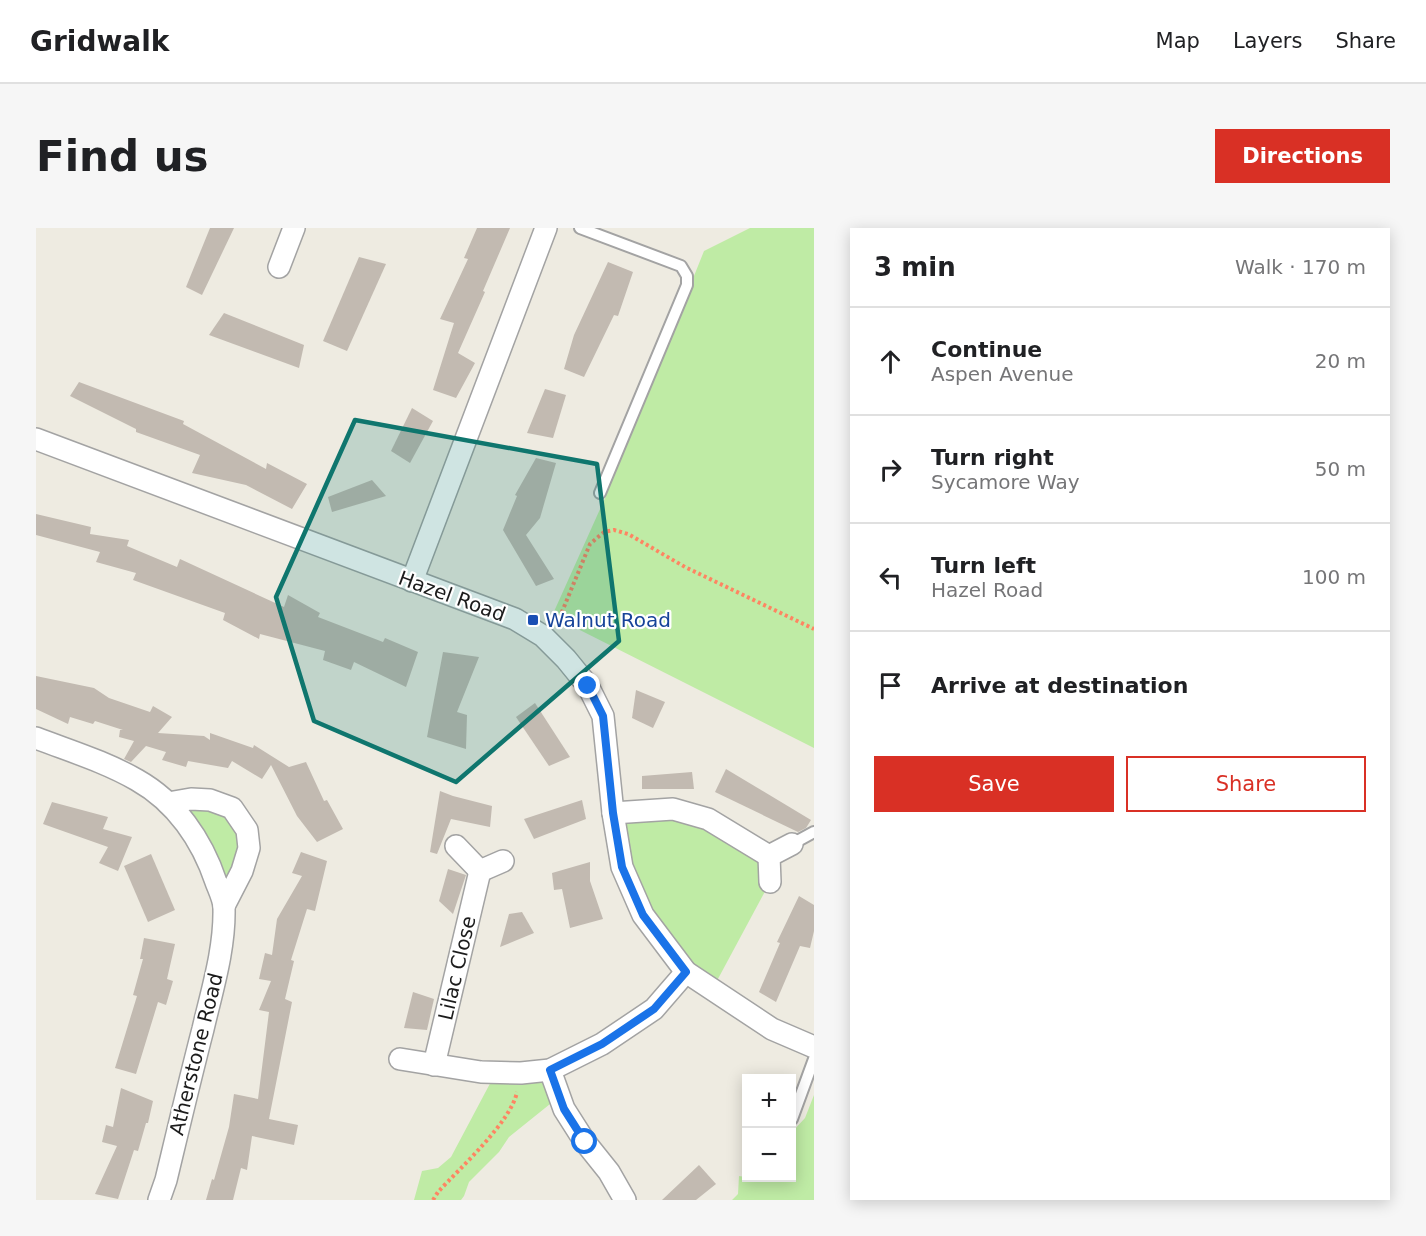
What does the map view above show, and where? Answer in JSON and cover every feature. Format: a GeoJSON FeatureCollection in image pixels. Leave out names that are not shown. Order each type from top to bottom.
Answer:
{"type":"FeatureCollection","features":[{"type":"Feature","properties":{"kind":"street"},"geometry":{"type":"LineString","coordinates":[[279,267],[294,228]]}},
{"type":"Feature","properties":{"kind":"street"},"geometry":{"type":"LineString","coordinates":[[412,581],[546,228]]}},
{"type":"Feature","properties":{"kind":"street","name":"Hazel Road"},"geometry":{"type":"LineString","coordinates":[[36,439],[514,620],[543,636],[588,686],[603,716],[613,813],[622,867],[643,915],[686,972],[772,1029],[814,1047]]}},
{"type":"Feature","properties":{"kind":"street","name":"Atherstone Road"},"geometry":{"type":"LineString","coordinates":[[36,738],[100,762],[138,780],[168,803],[184,820],[200,845],[214,875],[224,906],[221,947],[211,995],[166,1180],[159,1200]]}},
{"type":"Feature","properties":{"kind":"street","name":"Atherstone Road"},"geometry":{"type":"LineString","coordinates":[[168,803],[191,799],[210,800],[232,808],[247,830],[249,848],[242,871],[224,906]]}},
{"type":"Feature","properties":{"kind":"street"},"geometry":{"type":"LineString","coordinates":[[613,813],[673,809],[708,819],[769,856]]}},
{"type":"Feature","properties":{"kind":"street"},"geometry":{"type":"LineString","coordinates":[[769,856],[792,844]]}},
{"type":"Feature","properties":{"kind":"street"},"geometry":{"type":"LineString","coordinates":[[456,846],[480,871],[503,861]]}},
{"type":"Feature","properties":{"kind":"street"},"geometry":{"type":"LineString","coordinates":[[769,856],[770,882]]}},
{"type":"Feature","properties":{"kind":"street","name":"Lilac Close"},"geometry":{"type":"LineString","coordinates":[[434,1065],[480,871]]}},
{"type":"Feature","properties":{"kind":"street"},"geometry":{"type":"LineString","coordinates":[[400,1059],[481,1072],[521,1073],[550,1070],[602,1044],[654,1009],[686,972]]}},
{"type":"Feature","properties":{"kind":"street"},"geometry":{"type":"LineString","coordinates":[[550,1070],[564,1109],[585,1142],[609,1172],[625,1200]]}},
{"type":"Feature","properties":{"kind":"lane"},"geometry":{"type":"LineString","coordinates":[[580,228],[681,266],[687,276],[687,285],[600,493]]}},
{"type":"Feature","properties":{"kind":"lane"},"geometry":{"type":"LineString","coordinates":[[792,844],[814,832]]}},
{"type":"Feature","properties":{"kind":"lane"},"geometry":{"type":"LineString","coordinates":[[796,1108],[814,1059]]}},
{"type":"Feature","properties":{"kind":"path"},"geometry":{"type":"LineString","coordinates":[[543,636],[559,619],[590,544],[604,532],[614,530],[628,534],[685,567],[814,629]]}},
{"type":"Feature","properties":{"kind":"path"},"geometry":{"type":"LineString","coordinates":[[433,1200],[496,1129],[516,1099],[521,1073]]}},
{"type":"Feature","properties":{"kind":"highlighted area"},"geometry":{"type":"Polygon","coordinates":[[[355,420],[597,464],[619,641],[456,782],[314,721],[276,597],[355,420]]]}},
{"type":"Feature","properties":{"kind":"green space"},"geometry":{"type":"Polygon","coordinates":[[[750,228],[814,228],[814,748],[552,616],[605,498],[704,251],[750,228]]]}},
{"type":"Feature","properties":{"kind":"green space"},"geometry":{"type":"Polygon","coordinates":[[[191,799],[210,800],[247,830],[224,906],[184,820],[191,799]]]}},
{"type":"Feature","properties":{"kind":"green space"},"geometry":{"type":"Polygon","coordinates":[[[673,809],[769,856],[770,882],[712,990],[643,915],[613,813],[673,809]]]}},
{"type":"Feature","properties":{"kind":"green space"},"geometry":{"type":"Polygon","coordinates":[[[550,1070],[560,1096],[509,1137],[499,1152],[469,1182],[461,1200],[414,1200],[422,1171],[438,1168],[451,1157],[494,1076],[550,1070]]]}},
{"type":"Feature","properties":{"kind":"green space"},"geometry":{"type":"Polygon","coordinates":[[[814,1095],[814,1200],[732,1200],[738,1194],[739,1176],[742,1176],[742,1182],[796,1182],[796,1128],[805,1118],[814,1095]]]}},
{"type":"Feature","properties":{"kind":"building"},"geometry":{"type":"Polygon","coordinates":[[[210,228],[234,228],[202,295],[186,287],[210,228]]]}},
{"type":"Feature","properties":{"kind":"building"},"geometry":{"type":"Polygon","coordinates":[[[477,228],[510,228],[458,353],[475,363],[456,398],[433,390],[454,323],[440,319],[468,259],[464,258],[477,228]]]}},
{"type":"Feature","properties":{"kind":"building"},"geometry":{"type":"Polygon","coordinates":[[[359,257],[386,264],[347,351],[323,341],[359,257]]]}},
{"type":"Feature","properties":{"kind":"building"},"geometry":{"type":"Polygon","coordinates":[[[608,262],[633,272],[618,316],[614,315],[584,377],[564,369],[574,335],[608,262]]]}},
{"type":"Feature","properties":{"kind":"building"},"geometry":{"type":"Polygon","coordinates":[[[224,313],[304,345],[299,368],[209,335],[224,313]]]}},
{"type":"Feature","properties":{"kind":"building"},"geometry":{"type":"Polygon","coordinates":[[[79,382],[184,421],[183,424],[266,469],[267,463],[307,484],[292,509],[246,485],[192,473],[200,455],[136,432],[136,429],[70,396],[79,382]]]}},
{"type":"Feature","properties":{"kind":"building"},"geometry":{"type":"Polygon","coordinates":[[[545,389],[566,395],[553,438],[527,433],[545,389]]]}},
{"type":"Feature","properties":{"kind":"building"},"geometry":{"type":"Polygon","coordinates":[[[412,408],[433,421],[410,463],[391,451],[412,408]]]}},
{"type":"Feature","properties":{"kind":"building"},"geometry":{"type":"Polygon","coordinates":[[[536,458],[556,463],[540,518],[526,535],[554,579],[536,586],[503,530],[517,496],[515,495],[536,458]]]}},
{"type":"Feature","properties":{"kind":"building"},"geometry":{"type":"Polygon","coordinates":[[[372,480],[386,496],[332,512],[328,497],[372,480]]]}},
{"type":"Feature","properties":{"kind":"building"},"geometry":{"type":"Polygon","coordinates":[[[36,514],[91,527],[90,534],[129,540],[127,546],[177,567],[180,559],[284,607],[288,595],[320,613],[318,617],[383,642],[385,638],[418,652],[406,687],[354,662],[351,670],[323,660],[325,651],[260,634],[259,639],[223,620],[225,613],[133,580],[136,573],[96,562],[100,552],[36,535],[36,514]]]}},
{"type":"Feature","properties":{"kind":"building"},"geometry":{"type":"Polygon","coordinates":[[[443,652],[479,657],[457,712],[467,715],[466,749],[427,737],[443,652]]]}},
{"type":"Feature","properties":{"kind":"building"},"geometry":{"type":"Polygon","coordinates":[[[36,676],[94,688],[109,698],[150,712],[153,706],[172,717],[158,733],[204,736],[210,740],[210,733],[253,748],[254,745],[289,767],[306,762],[324,801],[327,800],[343,829],[317,842],[297,816],[271,765],[262,779],[232,761],[228,768],[188,761],[186,767],[162,760],[166,752],[146,746],[131,762],[124,759],[134,741],[119,737],[120,730],[123,730],[95,721],[93,724],[70,717],[68,724],[36,709],[36,676]]]}},
{"type":"Feature","properties":{"kind":"building"},"geometry":{"type":"Polygon","coordinates":[[[636,690],[665,702],[653,728],[632,718],[636,690]]]}},
{"type":"Feature","properties":{"kind":"building"},"geometry":{"type":"Polygon","coordinates":[[[535,703],[570,757],[549,766],[516,717],[535,703]]]}},
{"type":"Feature","properties":{"kind":"building"},"geometry":{"type":"Polygon","coordinates":[[[726,769],[811,820],[806,828],[798,832],[715,792],[726,769]]]}},
{"type":"Feature","properties":{"kind":"building"},"geometry":{"type":"Polygon","coordinates":[[[692,772],[694,789],[642,789],[642,776],[692,772]]]}},
{"type":"Feature","properties":{"kind":"building"},"geometry":{"type":"Polygon","coordinates":[[[440,791],[492,806],[490,827],[451,819],[437,854],[430,852],[440,791]]]}},
{"type":"Feature","properties":{"kind":"building"},"geometry":{"type":"Polygon","coordinates":[[[582,800],[586,819],[534,839],[524,819],[582,800]]]}},
{"type":"Feature","properties":{"kind":"building"},"geometry":{"type":"Polygon","coordinates":[[[52,802],[108,817],[103,829],[132,837],[118,871],[99,863],[108,847],[43,824],[52,802]]]}},
{"type":"Feature","properties":{"kind":"building"},"geometry":{"type":"Polygon","coordinates":[[[301,852],[327,861],[315,911],[307,909],[291,960],[294,961],[285,999],[292,1002],[269,1119],[298,1125],[294,1145],[252,1136],[247,1170],[241,1168],[233,1200],[206,1200],[229,1127],[234,1094],[258,1099],[269,1012],[259,1010],[271,981],[259,979],[265,953],[272,955],[277,919],[302,876],[292,873],[301,852]]]}},
{"type":"Feature","properties":{"kind":"building"},"geometry":{"type":"Polygon","coordinates":[[[151,854],[175,910],[148,922],[124,866],[151,854]]]}},
{"type":"Feature","properties":{"kind":"building"},"geometry":{"type":"Polygon","coordinates":[[[590,862],[590,881],[603,919],[570,928],[562,889],[554,890],[552,873],[590,862]]]}},
{"type":"Feature","properties":{"kind":"building"},"geometry":{"type":"Polygon","coordinates":[[[448,869],[466,875],[453,914],[439,901],[448,869]]]}},
{"type":"Feature","properties":{"kind":"building"},"geometry":{"type":"Polygon","coordinates":[[[799,896],[814,905],[814,931],[810,948],[800,946],[776,1002],[759,992],[780,943],[777,942],[799,896]]]}},
{"type":"Feature","properties":{"kind":"building"},"geometry":{"type":"Polygon","coordinates":[[[522,912],[534,933],[500,947],[509,914],[522,912]]]}},
{"type":"Feature","properties":{"kind":"building"},"geometry":{"type":"Polygon","coordinates":[[[144,938],[175,944],[167,979],[173,981],[166,1005],[158,1002],[136,1074],[115,1068],[137,996],[133,995],[143,959],[140,959],[144,938]]]}},
{"type":"Feature","properties":{"kind":"building"},"geometry":{"type":"Polygon","coordinates":[[[413,992],[434,999],[427,1030],[404,1028],[413,992]]]}},
{"type":"Feature","properties":{"kind":"building"},"geometry":{"type":"Polygon","coordinates":[[[121,1088],[153,1101],[138,1151],[134,1150],[118,1199],[95,1194],[117,1146],[102,1142],[106,1125],[113,1127],[121,1088]]]}},
{"type":"Feature","properties":{"kind":"building"},"geometry":{"type":"Polygon","coordinates":[[[699,1165],[716,1184],[696,1200],[662,1200],[699,1165]]]}},
{"type":"Feature","properties":{"kind":"place","name":"Walnut Road"},"geometry":{"type":"Point","coordinates":[533,620]}},
{"type":"Feature","properties":{"kind":"route"},"geometry":{"type":"LineString","coordinates":[[585,1142],[564,1109],[550,1070],[602,1044],[654,1009],[686,972],[643,915],[622,867],[613,813],[603,716],[588,686]]}}]}
